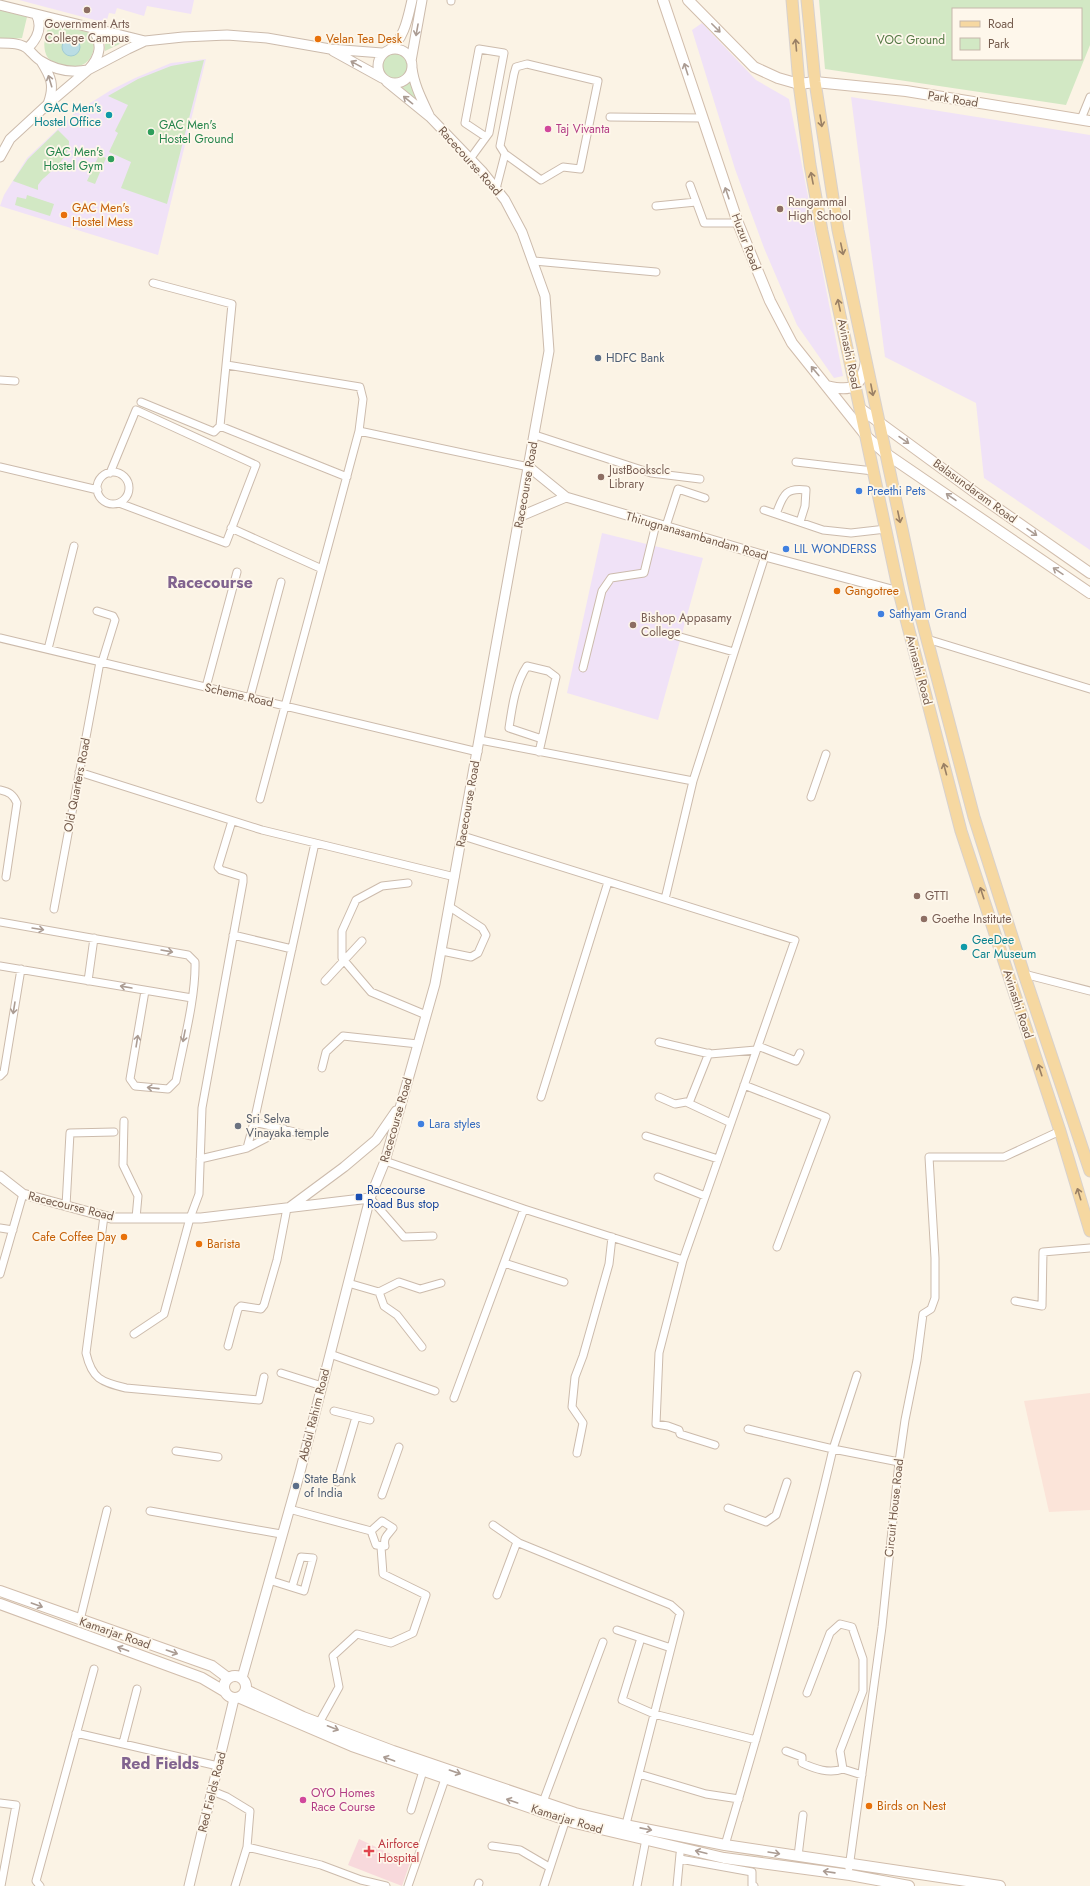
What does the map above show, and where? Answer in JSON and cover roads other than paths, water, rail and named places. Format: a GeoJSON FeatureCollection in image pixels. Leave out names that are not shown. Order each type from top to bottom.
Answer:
{"type":"FeatureCollection","features":[{"type":"Feature","properties":{"kind":"main road","name":"Huzur Road"},"geometry":{"type":"LineString","coordinates":[[663,0],[738,223],[770,301],[792,343],[867,437],[885,453]]}},
{"type":"Feature","properties":{"kind":"main road"},"geometry":{"type":"LineString","coordinates":[[688,0],[754,67],[778,78],[800,84]]}},
{"type":"Feature","properties":{"kind":"main road","name":"Avinashi Road"},"geometry":{"type":"LineString","coordinates":[[792,0],[800,84],[811,172],[899,592],[961,831],[1060,1131],[1090,1231]]}},
{"type":"Feature","properties":{"kind":"main road","name":"Avinashi Road"},"geometry":{"type":"LineString","coordinates":[[807,0],[815,82],[838,230],[878,422],[927,639],[974,817],[1024,974],[1090,1171]]}},
{"type":"Feature","properties":{"kind":"main road","name":"Park Road"},"geometry":{"type":"LineString","coordinates":[[800,84],[815,82],[906,91],[1086,120]]}},
{"type":"Feature","properties":{"kind":"main road"},"geometry":{"type":"LineString","coordinates":[[827,386],[843,390],[852,388],[864,374],[866,362]]}},
{"type":"Feature","properties":{"kind":"main road","name":"Balasundaram Road"},"geometry":{"type":"LineString","coordinates":[[861,409],[977,494],[1090,573]]}},
{"type":"Feature","properties":{"kind":"main road","name":"Balasundaram Road"},"geometry":{"type":"LineString","coordinates":[[885,453],[1090,593]]}},
{"type":"Feature","properties":{"kind":"main road","name":"Kamarjar Road"},"geometry":{"type":"LineString","coordinates":[[0,1591],[212,1666],[228,1678]]}},
{"type":"Feature","properties":{"kind":"main road","name":"Kamarjar Road"},"geometry":{"type":"LineString","coordinates":[[0,1604],[195,1676],[224,1691]]}},
{"type":"Feature","properties":{"kind":"main road"},"geometry":{"type":"LineString","coordinates":[[240,1696],[246,1686],[242,1678],[236,1676],[228,1678],[224,1683],[224,1691],[228,1696],[240,1696],[266,1701],[393,1751],[543,1802],[567,1815]]}},
{"type":"Feature","properties":{"kind":"main road","name":"Kamarjar Road"},"geometry":{"type":"LineString","coordinates":[[240,1696],[352,1746],[445,1779],[624,1830],[646,1839],[724,1858],[849,1870],[909,1886]]}},
{"type":"Feature","properties":{"kind":"main road"},"geometry":{"type":"LineString","coordinates":[[624,1830],[798,1856],[849,1870],[1000,1886]]}},
{"type":"Feature","properties":{"kind":"street"},"geometry":{"type":"LineString","coordinates":[[412,0],[402,33],[394,46],[385,52],[378,62],[378,68],[385,80],[392,83],[402,82],[410,76],[422,0]]}},
{"type":"Feature","properties":{"kind":"street"},"geometry":{"type":"LineString","coordinates":[[0,5],[145,41]]}},
{"type":"Feature","properties":{"kind":"street"},"geometry":{"type":"LineString","coordinates":[[28,48],[36,39],[39,32],[39,19],[36,14]]}},
{"type":"Feature","properties":{"kind":"street"},"geometry":{"type":"LineString","coordinates":[[40,61],[67,71],[76,72],[88,70],[98,56],[100,48],[100,42],[92,27]]}},
{"type":"Feature","properties":{"kind":"street"},"geometry":{"type":"LineString","coordinates":[[0,157],[10,139],[88,70],[145,41],[183,37],[227,35],[267,38],[330,49],[385,52],[396,49],[401,50],[409,56],[412,64],[414,80],[430,117]]}},
{"type":"Feature","properties":{"kind":"street"},"geometry":{"type":"LineString","coordinates":[[0,43],[13,43],[28,48],[40,61],[48,72],[52,87],[48,104]]}},
{"type":"Feature","properties":{"kind":"street","name":"Racecourse Road"},"geometry":{"type":"LineString","coordinates":[[0,1176],[23,1194],[111,1218],[190,1218],[370,1198],[385,1161],[435,984],[442,951],[521,516],[549,351],[545,296],[534,261],[522,232],[504,200],[470,159],[430,117],[385,80],[330,49]]}},
{"type":"Feature","properties":{"kind":"street"},"geometry":{"type":"LineString","coordinates":[[470,159],[489,133],[504,53],[479,49],[465,123],[477,129],[486,137]]}},
{"type":"Feature","properties":{"kind":"street"},"geometry":{"type":"LineString","coordinates":[[496,189],[505,154],[500,146],[516,67],[526,64],[598,81],[580,169],[563,167],[541,180],[505,154]]}},
{"type":"Feature","properties":{"kind":"street"},"geometry":{"type":"LineString","coordinates":[[1086,120],[1090,98]]}},
{"type":"Feature","properties":{"kind":"street"},"geometry":{"type":"LineString","coordinates":[[610,117],[702,118]]}},
{"type":"Feature","properties":{"kind":"street"},"geometry":{"type":"LineString","coordinates":[[690,185],[704,223],[738,223]]}},
{"type":"Feature","properties":{"kind":"street"},"geometry":{"type":"LineString","coordinates":[[656,206],[696,202]]}},
{"type":"Feature","properties":{"kind":"street"},"geometry":{"type":"LineString","coordinates":[[534,261],[656,272]]}},
{"type":"Feature","properties":{"kind":"street"},"geometry":{"type":"LineString","coordinates":[[141,402],[214,432],[220,426],[232,304],[153,283]]}},
{"type":"Feature","properties":{"kind":"street"},"geometry":{"type":"LineString","coordinates":[[226,365],[360,387],[363,399],[358,431],[347,477],[260,799]]}},
{"type":"Feature","properties":{"kind":"street"},"geometry":{"type":"LineString","coordinates":[[0,380],[15,381]]}},
{"type":"Feature","properties":{"kind":"street"},"geometry":{"type":"LineString","coordinates":[[136,410],[256,465],[226,543],[119,503],[114,504],[105,502],[98,494],[98,490],[100,479],[110,472],[136,410]]}},
{"type":"Feature","properties":{"kind":"street"},"geometry":{"type":"LineString","coordinates":[[220,426],[347,477]]}},
{"type":"Feature","properties":{"kind":"street"},"geometry":{"type":"LineString","coordinates":[[358,431],[529,467],[566,497],[521,516]]}},
{"type":"Feature","properties":{"kind":"street"},"geometry":{"type":"LineString","coordinates":[[534,435],[651,473],[700,479]]}},
{"type":"Feature","properties":{"kind":"street"},"geometry":{"type":"LineString","coordinates":[[796,462],[874,470]]}},
{"type":"Feature","properties":{"kind":"street"},"geometry":{"type":"LineString","coordinates":[[0,467],[98,490]]}},
{"type":"Feature","properties":{"kind":"street"},"geometry":{"type":"LineString","coordinates":[[110,472],[119,473],[124,476],[129,485],[127,496],[119,503]]}},
{"type":"Feature","properties":{"kind":"street"},"geometry":{"type":"LineString","coordinates":[[776,514],[784,495],[789,490],[796,488],[806,490],[805,506],[800,522]]}},
{"type":"Feature","properties":{"kind":"street"},"geometry":{"type":"LineString","coordinates":[[666,526],[678,490],[705,498]]}},
{"type":"Feature","properties":{"kind":"street","name":"Thirugnanasambandam Road"},"geometry":{"type":"LineString","coordinates":[[566,497],[765,556],[899,592]]}},
{"type":"Feature","properties":{"kind":"street"},"geometry":{"type":"LineString","coordinates":[[764,510],[823,530],[851,533],[886,529]]}},
{"type":"Feature","properties":{"kind":"street"},"geometry":{"type":"LineString","coordinates":[[583,668],[602,591],[611,578],[644,573],[656,524]]}},
{"type":"Feature","properties":{"kind":"street"},"geometry":{"type":"LineString","coordinates":[[232,528],[322,569]]}},
{"type":"Feature","properties":{"kind":"street"},"geometry":{"type":"LineString","coordinates":[[48,649],[74,546]]}},
{"type":"Feature","properties":{"kind":"street"},"geometry":{"type":"LineString","coordinates":[[665,899],[693,781],[765,556]]}},
{"type":"Feature","properties":{"kind":"street"},"geometry":{"type":"LineString","coordinates":[[206,687],[237,572]]}},
{"type":"Feature","properties":{"kind":"street"},"geometry":{"type":"LineString","coordinates":[[250,697],[281,582]]}},
{"type":"Feature","properties":{"kind":"street","name":"Old Quarters Road"},"geometry":{"type":"LineString","coordinates":[[54,908],[101,662],[115,620],[113,616],[97,610]]}},
{"type":"Feature","properties":{"kind":"street"},"geometry":{"type":"LineString","coordinates":[[677,636],[734,652]]}},
{"type":"Feature","properties":{"kind":"street","name":"Scheme Road"},"geometry":{"type":"LineString","coordinates":[[0,638],[478,752]]}},
{"type":"Feature","properties":{"kind":"street"},"geometry":{"type":"LineString","coordinates":[[927,639],[1090,689]]}},
{"type":"Feature","properties":{"kind":"street"},"geometry":{"type":"LineString","coordinates":[[539,752],[542,739],[556,677],[548,671],[527,666],[522,673],[509,728],[542,739]]}},
{"type":"Feature","properties":{"kind":"street"},"geometry":{"type":"LineString","coordinates":[[480,740],[693,781]]}},
{"type":"Feature","properties":{"kind":"street"},"geometry":{"type":"LineString","coordinates":[[810,797],[826,754]]}},
{"type":"Feature","properties":{"kind":"street"},"geometry":{"type":"LineString","coordinates":[[79,772],[262,830],[455,877]]}},
{"type":"Feature","properties":{"kind":"street"},"geometry":{"type":"LineString","coordinates":[[0,790],[10,793],[17,803],[6,877]]}},
{"type":"Feature","properties":{"kind":"street"},"geometry":{"type":"LineString","coordinates":[[134,1334],[164,1314],[190,1218],[199,1194],[202,1108],[243,877],[221,870],[218,867],[232,820]]}},
{"type":"Feature","properties":{"kind":"street"},"geometry":{"type":"LineString","coordinates":[[462,836],[795,940],[683,1260],[659,1353],[656,1424],[668,1426],[678,1430],[680,1434],[715,1445]]}},
{"type":"Feature","properties":{"kind":"street"},"geometry":{"type":"LineString","coordinates":[[247,1148],[315,843]]}},
{"type":"Feature","properties":{"kind":"street"},"geometry":{"type":"LineString","coordinates":[[541,1097],[608,882]]}},
{"type":"Feature","properties":{"kind":"street"},"geometry":{"type":"LineString","coordinates":[[408,883],[382,886],[356,900],[342,931],[342,958],[371,992],[426,1015]]}},
{"type":"Feature","properties":{"kind":"street"},"geometry":{"type":"LineString","coordinates":[[442,951],[471,957],[478,953],[486,935],[482,928],[450,907]]}},
{"type":"Feature","properties":{"kind":"street"},"geometry":{"type":"LineString","coordinates":[[0,922],[188,955],[195,962],[196,974],[176,1081],[168,1089],[135,1086],[130,1080],[145,991]]}},
{"type":"Feature","properties":{"kind":"street"},"geometry":{"type":"LineString","coordinates":[[233,935],[292,949]]}},
{"type":"Feature","properties":{"kind":"street"},"geometry":{"type":"LineString","coordinates":[[88,981],[94,938]]}},
{"type":"Feature","properties":{"kind":"street"},"geometry":{"type":"LineString","coordinates":[[326,981],[362,941]]}},
{"type":"Feature","properties":{"kind":"street"},"geometry":{"type":"LineString","coordinates":[[0,966],[192,998]]}},
{"type":"Feature","properties":{"kind":"street"},"geometry":{"type":"LineString","coordinates":[[0,1076],[4,1072],[21,969]]}},
{"type":"Feature","properties":{"kind":"street"},"geometry":{"type":"LineString","coordinates":[[1024,974],[1090,991]]}},
{"type":"Feature","properties":{"kind":"street"},"geometry":{"type":"LineString","coordinates":[[322,1068],[326,1052],[343,1036],[418,1044]]}},
{"type":"Feature","properties":{"kind":"street"},"geometry":{"type":"LineString","coordinates":[[659,1042],[709,1053],[757,1048],[796,1061],[800,1053]]}},
{"type":"Feature","properties":{"kind":"street"},"geometry":{"type":"LineString","coordinates":[[690,1104],[709,1053]]}},
{"type":"Feature","properties":{"kind":"street"},"geometry":{"type":"LineString","coordinates":[[744,1085],[826,1117],[777,1247]]}},
{"type":"Feature","properties":{"kind":"street"},"geometry":{"type":"LineString","coordinates":[[659,1097],[675,1104],[686,1102],[731,1123]]}},
{"type":"Feature","properties":{"kind":"street"},"geometry":{"type":"LineString","coordinates":[[228,1346],[238,1309],[241,1306],[261,1309],[264,1305],[277,1260],[288,1208],[344,1167],[376,1140],[400,1106]]}},
{"type":"Feature","properties":{"kind":"street"},"geometry":{"type":"LineString","coordinates":[[124,1121],[123,1165],[138,1196],[136,1218]]}},
{"type":"Feature","properties":{"kind":"street"},"geometry":{"type":"LineString","coordinates":[[254,1122],[311,1136]]}},
{"type":"Feature","properties":{"kind":"street"},"geometry":{"type":"LineString","coordinates":[[200,1160],[247,1148],[284,1129]]}},
{"type":"Feature","properties":{"kind":"street","name":"Circuit House Road"},"geometry":{"type":"LineString","coordinates":[[849,1870],[882,1627],[898,1462],[904,1420],[917,1360],[923,1314],[931,1309],[935,1298],[935,1258],[929,1157],[1004,1157],[1060,1131]]}},
{"type":"Feature","properties":{"kind":"street"},"geometry":{"type":"LineString","coordinates":[[66,1206],[70,1133],[114,1132]]}},
{"type":"Feature","properties":{"kind":"street"},"geometry":{"type":"LineString","coordinates":[[646,1136],[718,1159]]}},
{"type":"Feature","properties":{"kind":"street"},"geometry":{"type":"LineString","coordinates":[[385,1161],[524,1209],[683,1260]]}},
{"type":"Feature","properties":{"kind":"street"},"geometry":{"type":"LineString","coordinates":[[658,1177],[705,1196]]}},
{"type":"Feature","properties":{"kind":"street"},"geometry":{"type":"LineString","coordinates":[[0,1274],[23,1194]]}},
{"type":"Feature","properties":{"kind":"street"},"geometry":{"type":"LineString","coordinates":[[370,1198],[404,1237],[433,1236]]}},
{"type":"Feature","properties":{"kind":"street","name":"Abdul Rahim Road"},"geometry":{"type":"LineString","coordinates":[[242,1678],[322,1386],[370,1198]]}},
{"type":"Feature","properties":{"kind":"street"},"geometry":{"type":"LineString","coordinates":[[454,1398],[524,1209]]}},
{"type":"Feature","properties":{"kind":"street"},"geometry":{"type":"LineString","coordinates":[[104,1216],[86,1353],[89,1366],[95,1376],[104,1383],[126,1388],[259,1400],[264,1378]]}},
{"type":"Feature","properties":{"kind":"street"},"geometry":{"type":"LineString","coordinates":[[0,1228],[13,1230]]}},
{"type":"Feature","properties":{"kind":"street"},"geometry":{"type":"LineString","coordinates":[[577,1453],[583,1423],[572,1407],[575,1377],[584,1356],[609,1264],[612,1237]]}},
{"type":"Feature","properties":{"kind":"street"},"geometry":{"type":"LineString","coordinates":[[1015,1301],[1042,1306],[1043,1252],[1090,1248]]}},
{"type":"Feature","properties":{"kind":"street"},"geometry":{"type":"LineString","coordinates":[[504,1263],[564,1282]]}},
{"type":"Feature","properties":{"kind":"street"},"geometry":{"type":"LineString","coordinates":[[348,1283],[379,1292],[399,1282],[420,1289],[441,1283]]}},
{"type":"Feature","properties":{"kind":"street"},"geometry":{"type":"LineString","coordinates":[[379,1292],[384,1306],[397,1314],[422,1347]]}},
{"type":"Feature","properties":{"kind":"street"},"geometry":{"type":"LineString","coordinates":[[330,1354],[435,1391]]}},
{"type":"Feature","properties":{"kind":"street"},"geometry":{"type":"LineString","coordinates":[[281,1373],[322,1386]]}},
{"type":"Feature","properties":{"kind":"street"},"geometry":{"type":"LineString","coordinates":[[725,1845],[756,1740],[814,1528],[833,1449],[857,1375]]}},
{"type":"Feature","properties":{"kind":"street"},"geometry":{"type":"LineString","coordinates":[[334,1411],[370,1420]]}},
{"type":"Feature","properties":{"kind":"street"},"geometry":{"type":"LineString","coordinates":[[337,1482],[356,1417]]}},
{"type":"Feature","properties":{"kind":"street"},"geometry":{"type":"LineString","coordinates":[[748,1429],[833,1449],[898,1462]]}},
{"type":"Feature","properties":{"kind":"street"},"geometry":{"type":"LineString","coordinates":[[382,1495],[399,1447]]}},
{"type":"Feature","properties":{"kind":"street"},"geometry":{"type":"LineString","coordinates":[[176,1451],[218,1457]]}},
{"type":"Feature","properties":{"kind":"street"},"geometry":{"type":"LineString","coordinates":[[728,1508],[766,1522],[776,1515],[787,1482]]}},
{"type":"Feature","properties":{"kind":"street"},"geometry":{"type":"LineString","coordinates":[[289,1509],[371,1531]]}},
{"type":"Feature","properties":{"kind":"street"},"geometry":{"type":"LineString","coordinates":[[80,1620],[107,1510]]}},
{"type":"Feature","properties":{"kind":"street"},"geometry":{"type":"LineString","coordinates":[[150,1511],[281,1534]]}},
{"type":"Feature","properties":{"kind":"street"},"geometry":{"type":"LineString","coordinates":[[371,1531],[382,1521],[392,1528],[384,1541],[385,1546],[381,1547]]}},
{"type":"Feature","properties":{"kind":"street"},"geometry":{"type":"LineString","coordinates":[[493,1525],[518,1542],[671,1605],[680,1613],[624,1830]]}},
{"type":"Feature","properties":{"kind":"street"},"geometry":{"type":"LineString","coordinates":[[371,1531],[376,1545],[381,1547]]}},
{"type":"Feature","properties":{"kind":"street"},"geometry":{"type":"LineString","coordinates":[[497,1595],[518,1542]]}},
{"type":"Feature","properties":{"kind":"street"},"geometry":{"type":"LineString","coordinates":[[319,1723],[339,1687],[333,1656],[357,1634],[391,1643],[413,1633],[426,1595],[383,1574],[381,1547]]}},
{"type":"Feature","properties":{"kind":"street"},"geometry":{"type":"LineString","coordinates":[[269,1580],[304,1591],[313,1558],[301,1557],[292,1587]]}},
{"type":"Feature","properties":{"kind":"street"},"geometry":{"type":"LineString","coordinates":[[807,1693],[830,1633],[840,1624],[852,1627],[863,1659],[863,1691],[840,1751],[843,1769]]}},
{"type":"Feature","properties":{"kind":"street"},"geometry":{"type":"LineString","coordinates":[[617,1630],[671,1648]]}},
{"type":"Feature","properties":{"kind":"street"},"geometry":{"type":"LineString","coordinates":[[641,1638],[622,1700],[654,1714],[756,1740]]}},
{"type":"Feature","properties":{"kind":"street"},"geometry":{"type":"LineString","coordinates":[[543,1802],[603,1642]]}},
{"type":"Feature","properties":{"kind":"street"},"geometry":{"type":"LineString","coordinates":[[40,1886],[36,1881],[94,1669]]}},
{"type":"Feature","properties":{"kind":"street"},"geometry":{"type":"LineString","coordinates":[[123,1743],[137,1690]]}},
{"type":"Feature","properties":{"kind":"street","name":"Red Fields Road"},"geometry":{"type":"LineString","coordinates":[[189,1886],[218,1766],[240,1696]]}},
{"type":"Feature","properties":{"kind":"street"},"geometry":{"type":"LineString","coordinates":[[76,1732],[218,1766]]}},
{"type":"Feature","properties":{"kind":"street"},"geometry":{"type":"LineString","coordinates":[[786,1751],[802,1757],[802,1763],[814,1769],[834,1772],[843,1769],[862,1775]]}},
{"type":"Feature","properties":{"kind":"street"},"geometry":{"type":"LineString","coordinates":[[411,1810],[423,1771]]}},
{"type":"Feature","properties":{"kind":"street"},"geometry":{"type":"LineString","coordinates":[[639,1774],[706,1794],[738,1799]]}},
{"type":"Feature","properties":{"kind":"street"},"geometry":{"type":"LineString","coordinates":[[408,1886],[445,1779]]}},
{"type":"Feature","properties":{"kind":"street"},"geometry":{"type":"LineString","coordinates":[[212,1791],[227,1797],[250,1811],[247,1847],[235,1886]]}},
{"type":"Feature","properties":{"kind":"street"},"geometry":{"type":"LineString","coordinates":[[0,1803],[16,1804],[1,1886]]}},
{"type":"Feature","properties":{"kind":"street"},"geometry":{"type":"LineString","coordinates":[[544,1886],[549,1866],[567,1815]]}},
{"type":"Feature","properties":{"kind":"street"},"geometry":{"type":"LineString","coordinates":[[798,1856],[803,1815]]}},
{"type":"Feature","properties":{"kind":"street"},"geometry":{"type":"LineString","coordinates":[[636,1886],[646,1839]]}},
{"type":"Feature","properties":{"kind":"street"},"geometry":{"type":"LineString","coordinates":[[492,1846],[520,1850],[549,1866]]}},
{"type":"Feature","properties":{"kind":"street"},"geometry":{"type":"LineString","coordinates":[[247,1847],[321,1865],[361,1880],[386,1886]]}},
{"type":"Feature","properties":{"kind":"street"},"geometry":{"type":"LineString","coordinates":[[676,1886],[681,1848]]}},
{"type":"Feature","properties":{"kind":"street"},"geometry":{"type":"LineString","coordinates":[[680,1859],[752,1872],[752,1885],[754,1886]]}},
{"type":"Feature","properties":{"kind":"water"},"geometry":{"type":"Polygon","coordinates":[[[71,38],[77,41],[80,47],[77,53],[71,56],[65,53],[62,47],[65,41],[71,38]]]}},
{"type":"Feature","properties":{"kind":"place","name":"Government Arts College Campus"},"geometry":{"type":"Point","coordinates":[87,10]}},
{"type":"Feature","properties":{"kind":"place","name":"Velan Tea Desk"},"geometry":{"type":"Point","coordinates":[318,39]}},
{"type":"Feature","properties":{"kind":"place","name":"GAC Men's Hostel Office"},"geometry":{"type":"Point","coordinates":[109,115]}},
{"type":"Feature","properties":{"kind":"place","name":"Taj Vivanta"},"geometry":{"type":"Point","coordinates":[548,129]}},
{"type":"Feature","properties":{"kind":"place","name":"GAC Men's Hostel Ground"},"geometry":{"type":"Point","coordinates":[151,132]}},
{"type":"Feature","properties":{"kind":"place","name":"GAC Men's Hostel Gym"},"geometry":{"type":"Point","coordinates":[111,159]}},
{"type":"Feature","properties":{"kind":"place","name":"Rangammal High School"},"geometry":{"type":"Point","coordinates":[780,209]}},
{"type":"Feature","properties":{"kind":"place","name":"GAC Men's Hostel Mess"},"geometry":{"type":"Point","coordinates":[64,215]}},
{"type":"Feature","properties":{"kind":"place","name":"HDFC Bank"},"geometry":{"type":"Point","coordinates":[598,358]}},
{"type":"Feature","properties":{"kind":"place","name":"JustBooksclc Library"},"geometry":{"type":"Point","coordinates":[601,477]}},
{"type":"Feature","properties":{"kind":"place","name":"Preethi Pets"},"geometry":{"type":"Point","coordinates":[859,491]}},
{"type":"Feature","properties":{"kind":"place","name":"LIL WONDERSS"},"geometry":{"type":"Point","coordinates":[786,549]}},
{"type":"Feature","properties":{"kind":"place","name":"Gangotree"},"geometry":{"type":"Point","coordinates":[837,591]}},
{"type":"Feature","properties":{"kind":"place","name":"Sathyam Grand"},"geometry":{"type":"Point","coordinates":[881,614]}},
{"type":"Feature","properties":{"kind":"place","name":"Bishop Appasamy College"},"geometry":{"type":"Point","coordinates":[633,625]}},
{"type":"Feature","properties":{"kind":"place","name":"GTTI"},"geometry":{"type":"Point","coordinates":[917,896]}},
{"type":"Feature","properties":{"kind":"place","name":"Goethe Institute"},"geometry":{"type":"Point","coordinates":[924,919]}},
{"type":"Feature","properties":{"kind":"place","name":"GeeDee Car Museum"},"geometry":{"type":"Point","coordinates":[964,947]}},
{"type":"Feature","properties":{"kind":"place","name":"Lara styles"},"geometry":{"type":"Point","coordinates":[421,1124]}},
{"type":"Feature","properties":{"kind":"place","name":"Sri Selva Vinayaka temple"},"geometry":{"type":"Point","coordinates":[238,1126]}},
{"type":"Feature","properties":{"kind":"place","name":"Racecourse Road Bus stop"},"geometry":{"type":"Point","coordinates":[359,1197]}},
{"type":"Feature","properties":{"kind":"place","name":"Cafe Coffee Day"},"geometry":{"type":"Point","coordinates":[124,1237]}},
{"type":"Feature","properties":{"kind":"place","name":"Barista"},"geometry":{"type":"Point","coordinates":[199,1244]}},
{"type":"Feature","properties":{"kind":"place","name":"State Bank of India"},"geometry":{"type":"Point","coordinates":[296,1486]}},
{"type":"Feature","properties":{"kind":"place","name":"OYO Homes Race Course"},"geometry":{"type":"Point","coordinates":[303,1800]}},
{"type":"Feature","properties":{"kind":"place","name":"Birds on Nest"},"geometry":{"type":"Point","coordinates":[869,1806]}},
{"type":"Feature","properties":{"kind":"place","name":"Airforce Hospital"},"geometry":{"type":"Point","coordinates":[369,1851]}},
{"type":"Feature","properties":{"kind":"district","name":"Racecourse"},"geometry":{"type":"Point","coordinates":[210,582]}},
{"type":"Feature","properties":{"kind":"district","name":"Red Fields"},"geometry":{"type":"Point","coordinates":[160,1763]}},
{"type":"Feature","properties":{"kind":"park label","name":"VOC Ground"},"geometry":{"type":"Point","coordinates":[911,40]}}]}
